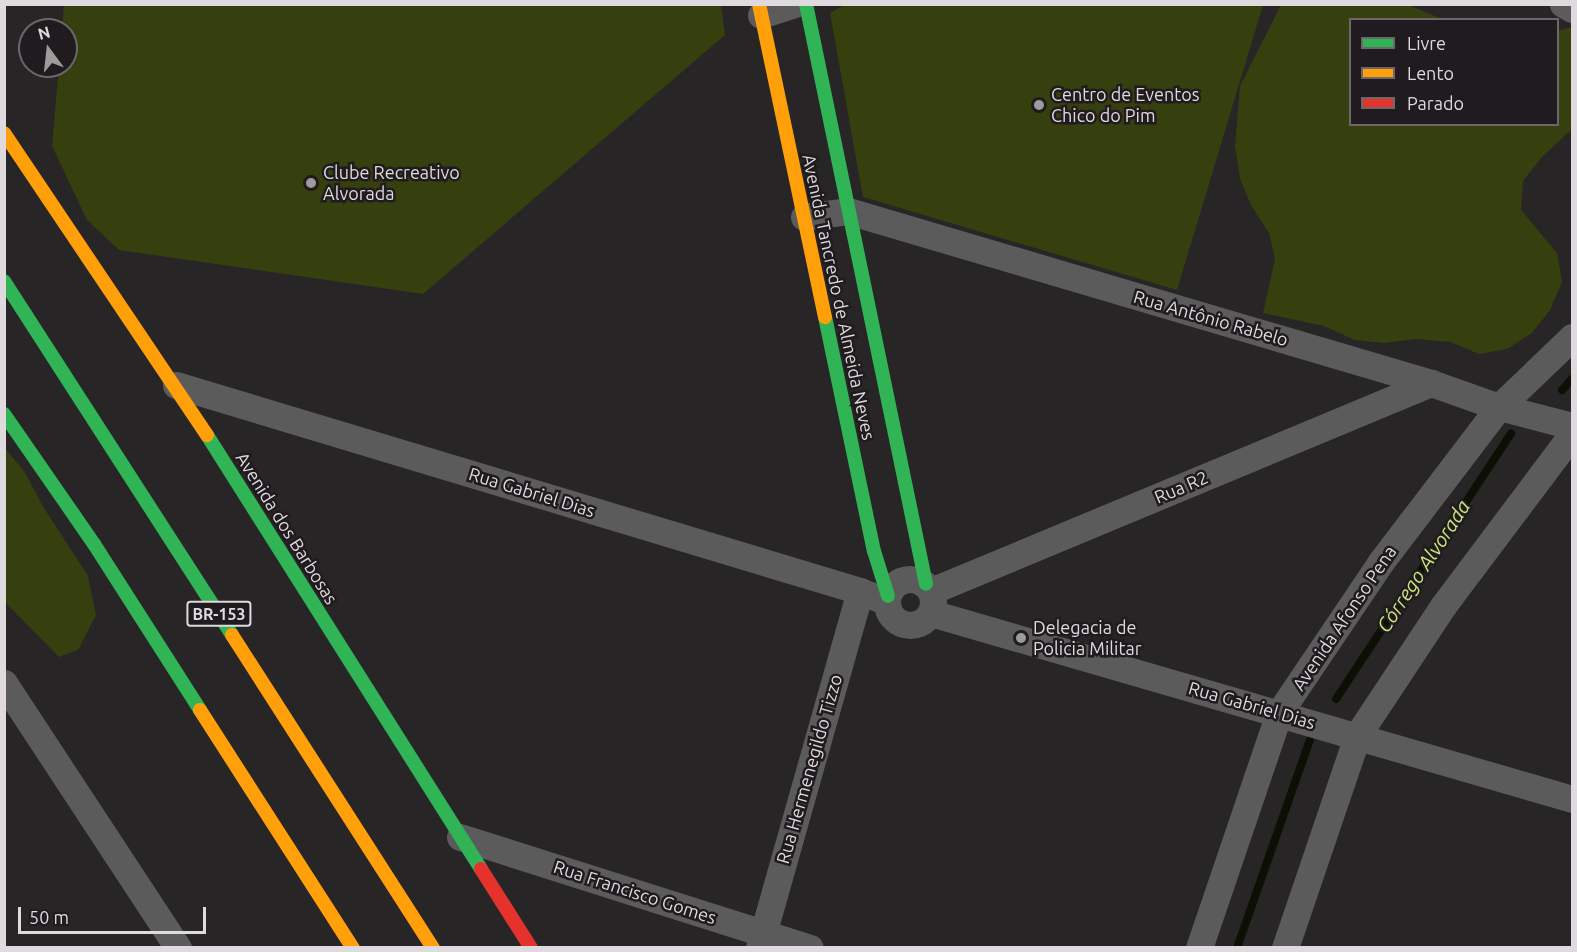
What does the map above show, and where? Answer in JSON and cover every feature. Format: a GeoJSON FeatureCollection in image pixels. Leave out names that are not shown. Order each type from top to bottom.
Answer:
{"type":"FeatureCollection","features":[{"type":"Feature","properties":{"kind":"main road","name":"Avenida Tancredo de Almeida Neves"},"geometry":{"type":"LineString","coordinates":[[806,4],[929,596]]}},
{"type":"Feature","properties":{"kind":"main road","name":"Avenida Tancredo de Almeida Neves"},"geometry":{"type":"LineString","coordinates":[[760,10],[874,551],[888,599]]}},
{"type":"Feature","properties":{"kind":"main road","name":"Avenida dos Barbosas"},"geometry":{"type":"LineString","coordinates":[[4,133],[176,385],[531,948]]}},
{"type":"Feature","properties":{"kind":"main road","name":"BR-153"},"geometry":{"type":"LineString","coordinates":[[4,281],[433,948]]}},
{"type":"Feature","properties":{"kind":"main road"},"geometry":{"type":"LineString","coordinates":[[4,414],[94,544],[353,948]]}},
{"type":"Feature","properties":{"kind":"street"},"geometry":{"type":"LineString","coordinates":[[760,10],[794,4]]}},
{"type":"Feature","properties":{"kind":"street"},"geometry":{"type":"LineString","coordinates":[[1563,4],[1572,9]]}},
{"type":"Feature","properties":{"kind":"street"},"geometry":{"type":"LineString","coordinates":[[804,217],[848,211]]}},
{"type":"Feature","properties":{"kind":"street","name":"Rua Antônio Rabelo"},"geometry":{"type":"LineString","coordinates":[[848,211],[1431,383],[1499,407],[1572,426]]}},
{"type":"Feature","properties":{"kind":"street","name":"Avenida Afonso Pena"},"geometry":{"type":"LineString","coordinates":[[1199,948],[1279,713],[1380,563],[1499,407],[1572,337]]}},
{"type":"Feature","properties":{"kind":"street","name":"Rua R2"},"geometry":{"type":"LineString","coordinates":[[929,596],[1431,383]]}},
{"type":"Feature","properties":{"kind":"street","name":"Rua Gabriel Dias"},"geometry":{"type":"LineString","coordinates":[[176,385],[888,599]]}},
{"type":"Feature","properties":{"kind":"street"},"geometry":{"type":"LineString","coordinates":[[1285,948],[1357,736],[1443,606],[1572,434]]}},
{"type":"Feature","properties":{"kind":"street","name":"Rua Gabriel Dias"},"geometry":{"type":"LineString","coordinates":[[929,596],[922,621],[911,625],[899,622],[890,614],[888,599],[894,586],[903,580],[915,579],[929,596],[1279,713],[1572,799]]}},
{"type":"Feature","properties":{"kind":"street","name":"Rua Hermenegildo Tizzo"},"geometry":{"type":"LineString","coordinates":[[761,940],[860,591]]}},
{"type":"Feature","properties":{"kind":"street"},"geometry":{"type":"LineString","coordinates":[[4,683],[178,948]]}},
{"type":"Feature","properties":{"kind":"street","name":"Rua Francisco Gomes"},"geometry":{"type":"LineString","coordinates":[[460,837],[761,940],[810,948]]}},
{"type":"Feature","properties":{"kind":"green space","name":"Clube Recreativo Alvorada"},"geometry":{"type":"Polygon","coordinates":[[[721,4],[725,35],[423,294],[119,250],[87,220],[52,146],[58,78],[78,78],[78,18],[63,18],[64,5],[721,4]]]}},
{"type":"Feature","properties":{"kind":"green space","name":"Centro de Eventos Chico do Pim"},"geometry":{"type":"Polygon","coordinates":[[[846,4],[1263,5],[1177,290],[863,197],[830,13],[846,4]]]}},
{"type":"Feature","properties":{"kind":"green space"},"geometry":{"type":"Polygon","coordinates":[[[1281,5],[1408,5],[1440,18],[1349,18],[1349,126],[1559,126],[1559,31],[1572,27],[1572,129],[1542,157],[1523,181],[1521,210],[1557,253],[1562,282],[1550,310],[1532,333],[1507,349],[1479,354],[1451,342],[1416,339],[1384,343],[1355,340],[1324,326],[1263,313],[1275,259],[1269,233],[1251,205],[1240,179],[1235,146],[1240,86],[1281,5]]]}},
{"type":"Feature","properties":{"kind":"green space"},"geometry":{"type":"Polygon","coordinates":[[[4,447],[24,471],[44,508],[88,576],[96,615],[78,650],[59,657],[5,602],[4,447]]]}},
{"type":"Feature","properties":{"kind":"waterway","name":"Córrego Alvorada"},"geometry":{"type":"LineString","coordinates":[[1562,390],[1572,379]]}},
{"type":"Feature","properties":{"kind":"waterway","name":"Córrego Alvorada"},"geometry":{"type":"LineString","coordinates":[[1336,699],[1511,434]]}},
{"type":"Feature","properties":{"kind":"waterway","name":"Córrego Alvorada"},"geometry":{"type":"LineString","coordinates":[[1237,948],[1310,740]]}},
{"type":"Feature","properties":{"kind":"traffic: fast"},"geometry":{"type":"LineString","coordinates":[[806,4],[926,584]]}},
{"type":"Feature","properties":{"kind":"traffic: fast"},"geometry":{"type":"LineString","coordinates":[[4,281],[232,635]]}},
{"type":"Feature","properties":{"kind":"traffic: fast"},"geometry":{"type":"LineString","coordinates":[[825,317],[874,551],[888,596]]}},
{"type":"Feature","properties":{"kind":"traffic: fast"},"geometry":{"type":"LineString","coordinates":[[4,414],[94,544],[200,710]]}},
{"type":"Feature","properties":{"kind":"traffic: fast"},"geometry":{"type":"LineString","coordinates":[[207,435],[481,869]]}},
{"type":"Feature","properties":{"kind":"traffic: slow"},"geometry":{"type":"LineString","coordinates":[[759,4],[825,317]]}},
{"type":"Feature","properties":{"kind":"traffic: slow"},"geometry":{"type":"LineString","coordinates":[[4,133],[207,435]]}},
{"type":"Feature","properties":{"kind":"traffic: slow"},"geometry":{"type":"LineString","coordinates":[[232,635],[433,948]]}},
{"type":"Feature","properties":{"kind":"traffic: slow"},"geometry":{"type":"LineString","coordinates":[[200,710],[353,948]]}},
{"type":"Feature","properties":{"kind":"traffic: jam"},"geometry":{"type":"LineString","coordinates":[[481,869],[531,948]]}},
{"type":"Feature","properties":{"kind":"place","name":"Centro de Eventos Chico do Pim"},"geometry":{"type":"Point","coordinates":[1039,105]}},
{"type":"Feature","properties":{"kind":"place","name":"Clube Recreativo Alvorada"},"geometry":{"type":"Point","coordinates":[311,183]}},
{"type":"Feature","properties":{"kind":"place","name":"Delegacia de Policia Militar"},"geometry":{"type":"Point","coordinates":[1021,638]}}]}
